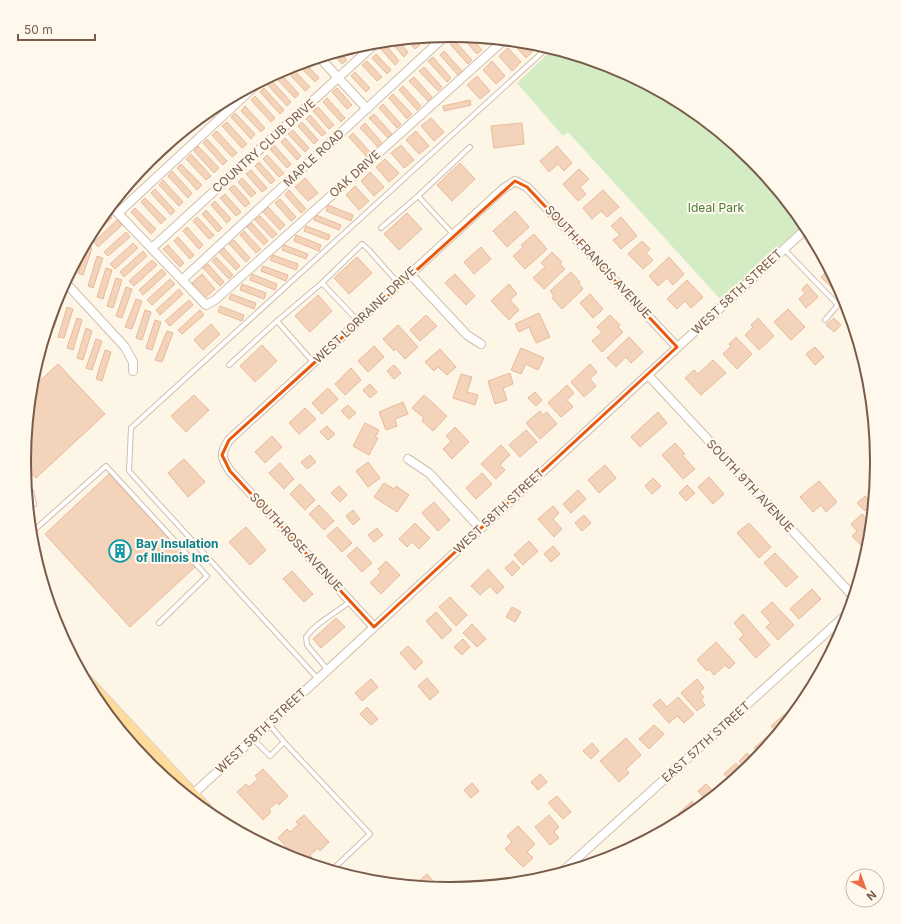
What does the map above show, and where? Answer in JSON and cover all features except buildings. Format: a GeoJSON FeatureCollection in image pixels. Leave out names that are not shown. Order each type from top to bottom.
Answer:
{"type":"FeatureCollection","features":[{"type":"Feature","properties":{"kind":"main road"},"geometry":{"type":"LineString","coordinates":[[113,710],[180,782]]}},
{"type":"Feature","properties":{"kind":"street","name":"MAPLE ROAD"},"geometry":{"type":"LineString","coordinates":[[182,280],[438,42]]}},
{"type":"Feature","properties":{"kind":"street","name":"OAK DRIVE"},"geometry":{"type":"LineString","coordinates":[[182,280],[206,305],[215,300],[498,45]]}},
{"type":"Feature","properties":{"kind":"street","name":"COUNTRY CLUB DRIVE"},"geometry":{"type":"LineString","coordinates":[[152,248],[367,51]]}},
{"type":"Feature","properties":{"kind":"street"},"geometry":{"type":"LineString","coordinates":[[324,62],[368,109]]}},
{"type":"Feature","properties":{"kind":"street"},"geometry":{"type":"LineString","coordinates":[[118,213],[241,99]]}},
{"type":"Feature","properties":{"kind":"street","name":"WEST LORRAINE DRIVE"},"geometry":{"type":"LineString","coordinates":[[222,455],[229,440],[453,234],[503,189],[515,181]]}},
{"type":"Feature","properties":{"kind":"street","name":"SOUTH FRANCIS AVENUE"},"geometry":{"type":"LineString","coordinates":[[515,181],[528,187],[677,347]]}},
{"type":"Feature","properties":{"kind":"street"},"geometry":{"type":"LineString","coordinates":[[116,210],[182,280]]}},
{"type":"Feature","properties":{"kind":"street","name":"WEST 58TH STREET"},"geometry":{"type":"LineString","coordinates":[[193,794],[802,233]]}},
{"type":"Feature","properties":{"kind":"street"},"geometry":{"type":"LineString","coordinates":[[410,274],[467,335],[481,344]]}},
{"type":"Feature","properties":{"kind":"street"},"geometry":{"type":"LineString","coordinates":[[69,287],[125,347],[132,362],[133,371]]}},
{"type":"Feature","properties":{"kind":"street","name":"SOUTH 9TH AVENUE"},"geometry":{"type":"LineString","coordinates":[[648,375],[849,592]]}},
{"type":"Feature","properties":{"kind":"street","name":"SOUTH ROSE AVENUE"},"geometry":{"type":"LineString","coordinates":[[222,455],[225,464],[230,471],[374,627]]}},
{"type":"Feature","properties":{"kind":"street"},"geometry":{"type":"LineString","coordinates":[[408,459],[429,473],[480,528]]}},
{"type":"Feature","properties":{"kind":"street","name":"EAST 57TH STREET"},"geometry":{"type":"LineString","coordinates":[[572,863],[839,622]]}},
{"type":"Feature","properties":{"kind":"lane"},"geometry":{"type":"LineString","coordinates":[[318,679],[129,471],[132,428],[541,53]]}},
{"type":"Feature","properties":{"kind":"lane"},"geometry":{"type":"LineString","coordinates":[[381,228],[418,196],[470,147]]}},
{"type":"Feature","properties":{"kind":"lane"},"geometry":{"type":"LineString","coordinates":[[418,196],[453,234]]}},
{"type":"Feature","properties":{"kind":"lane"},"geometry":{"type":"LineString","coordinates":[[229,364],[322,283],[362,244],[399,284]]}},
{"type":"Feature","properties":{"kind":"lane"},"geometry":{"type":"LineString","coordinates":[[784,249],[838,305],[825,320]]}},
{"type":"Feature","properties":{"kind":"lane"},"geometry":{"type":"LineString","coordinates":[[322,283],[358,322]]}},
{"type":"Feature","properties":{"kind":"lane"},"geometry":{"type":"LineString","coordinates":[[277,321],[313,362]]}},
{"type":"Feature","properties":{"kind":"lane"},"geometry":{"type":"LineString","coordinates":[[37,528],[106,466],[207,576],[159,623]]}},
{"type":"Feature","properties":{"kind":"lane"},"geometry":{"type":"LineString","coordinates":[[328,670],[307,646],[306,637],[324,620],[343,608],[350,601]]}},
{"type":"Feature","properties":{"kind":"lane"},"geometry":{"type":"LineString","coordinates":[[269,724],[370,834],[337,865]]}},
{"type":"Feature","properties":{"kind":"lane"},"geometry":{"type":"LineString","coordinates":[[253,738],[270,756],[284,742]]}},
{"type":"Feature","properties":{"kind":"highlighted area"},"geometry":{"type":"Polygon","coordinates":[[[515,181],[527,187],[677,347],[374,627],[230,471],[222,455],[229,440],[515,181]]]}},
{"type":"Feature","properties":{"kind":"green space","name":"Ideal Park"},"geometry":{"type":"Polygon","coordinates":[[[547,54],[611,74],[636,86],[684,113],[727,147],[766,185],[799,229],[721,300],[568,132],[563,136],[517,83],[547,54]]]}},
{"type":"Feature","properties":{"kind":"place","name":"Bay Insulation of Illinois Inc"},"geometry":{"type":"Point","coordinates":[120,551]}}]}
